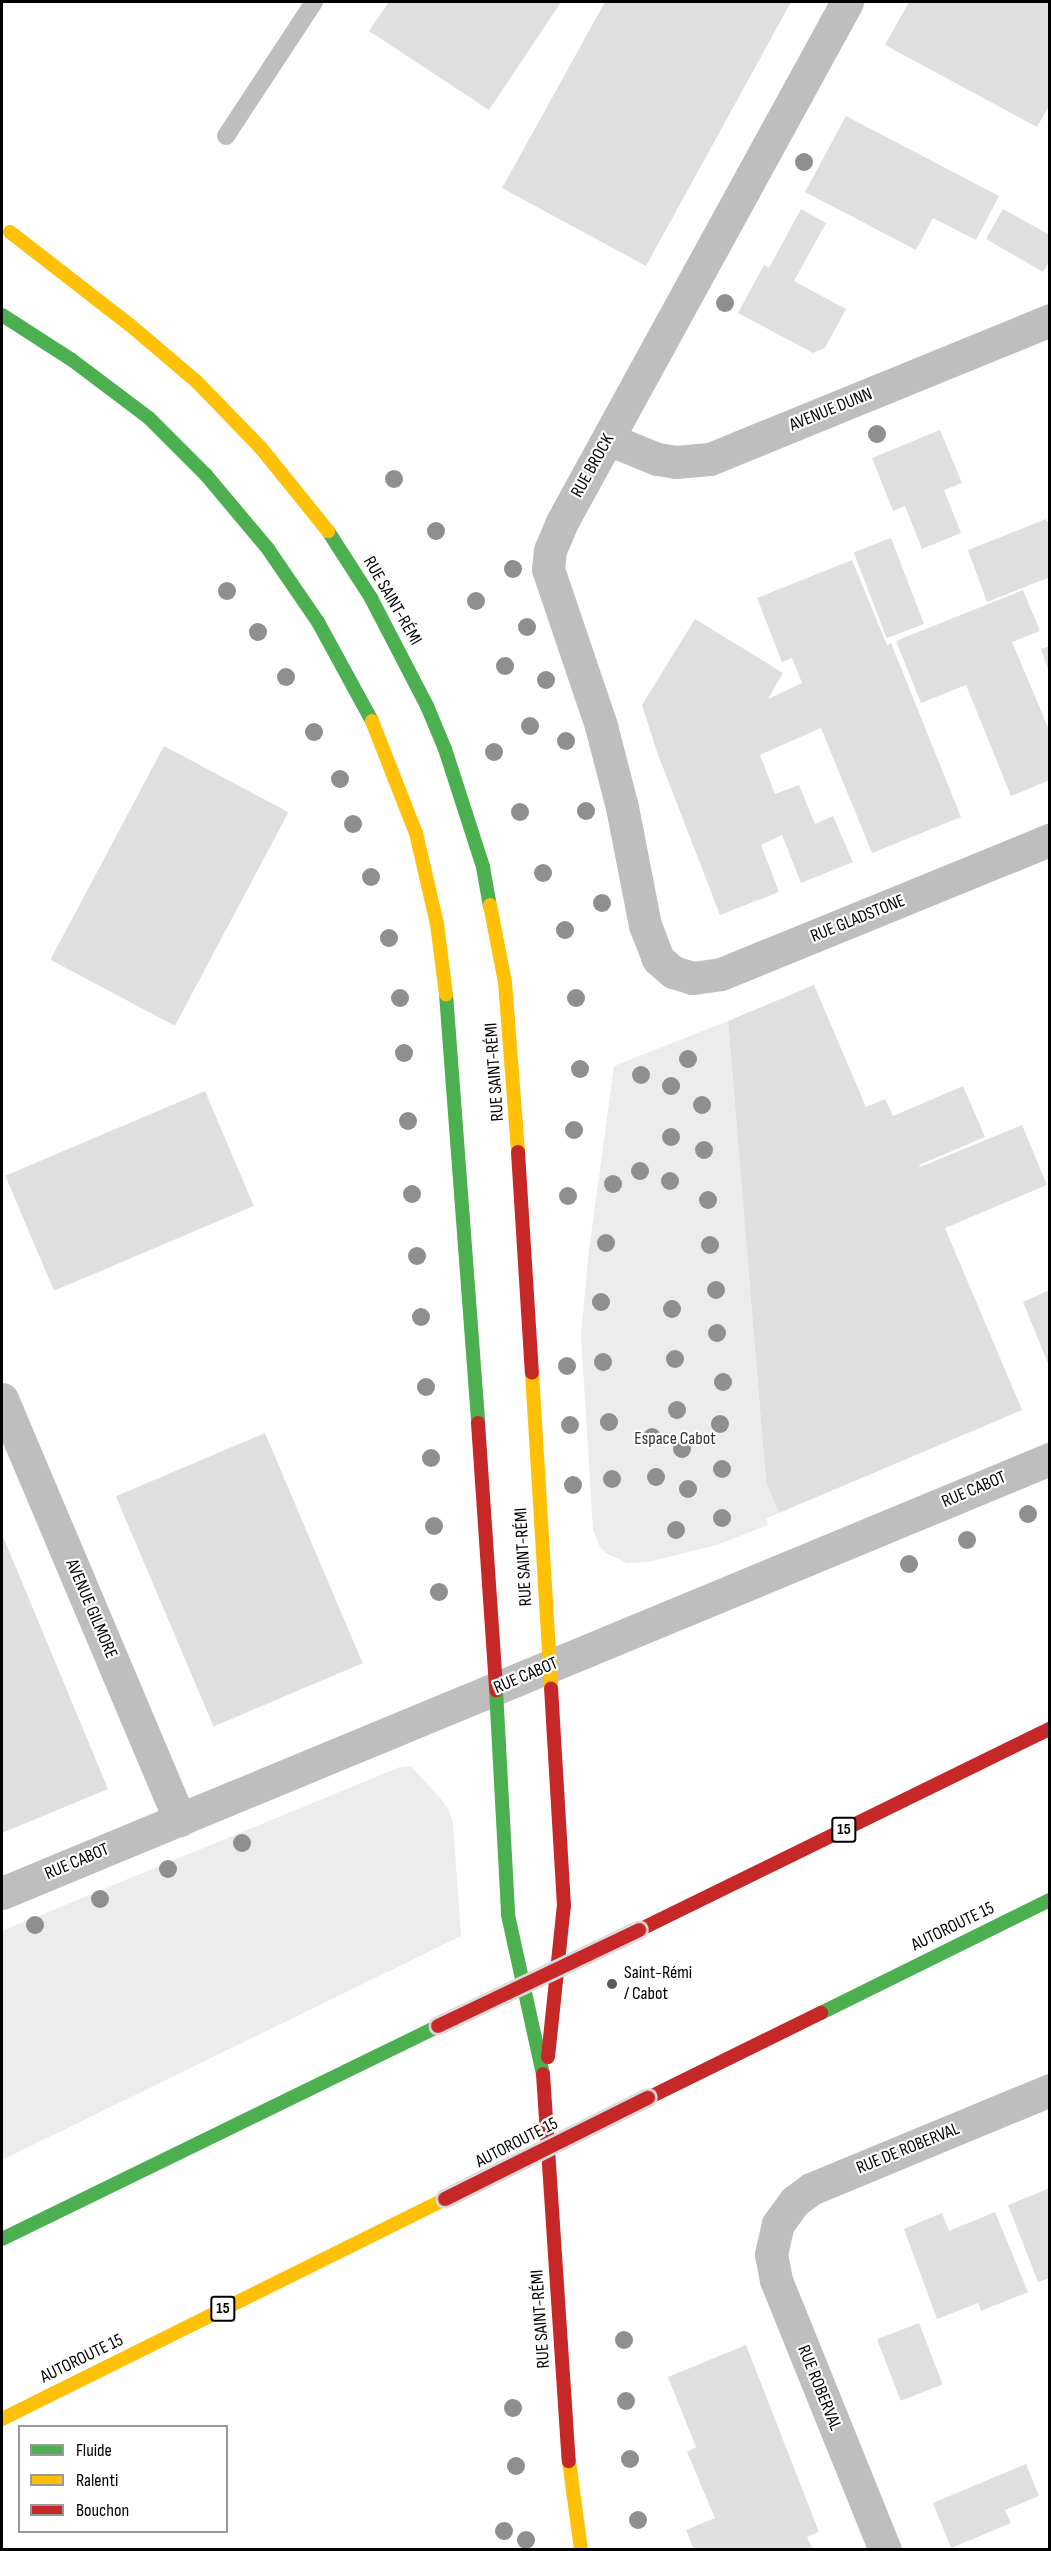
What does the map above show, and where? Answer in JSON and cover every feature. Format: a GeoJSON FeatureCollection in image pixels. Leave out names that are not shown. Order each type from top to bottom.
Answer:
{"type":"FeatureCollection","features":[{"type":"Feature","properties":{"kind":"main road","name":"RUE SAINT-RÉMI"},"geometry":{"type":"LineString","coordinates":[[10,232],[166,354],[230,415],[296,488],[321,521],[371,598],[412,673],[445,749],[483,867],[498,939],[508,1010],[564,1906],[545,2085]]}},
{"type":"Feature","properties":{"kind":"main road","name":"RUE SAINT-RÉMI"},"geometry":{"type":"LineString","coordinates":[[2,315],[81,366],[149,418],[206,475],[268,549],[323,631],[363,701],[383,745],[416,833],[437,924],[451,1028],[508,1915],[545,2085],[568,2456],[581,2550]]}},
{"type":"Feature","properties":{"kind":"main road","name":"15"},"geometry":{"type":"LineString","coordinates":[[2,2239],[1050,1729]]}},
{"type":"Feature","properties":{"kind":"main road","name":"AUTOROUTE 15"},"geometry":{"type":"LineString","coordinates":[[2,2419],[1050,1900]]}},
{"type":"Feature","properties":{"kind":"street","name":"RUE BROCK"},"geometry":{"type":"LineString","coordinates":[[665,965],[652,950],[645,926],[622,807],[601,726],[548,569],[547,559],[555,538],[608,439],[847,2]]}},
{"type":"Feature","properties":{"kind":"street","name":"AVENUE DUNN"},"geometry":{"type":"LineString","coordinates":[[608,439],[657,459],[675,462],[710,459],[1050,320]]}},
{"type":"Feature","properties":{"kind":"street","name":"RUE GLADSTONE"},"geometry":{"type":"LineString","coordinates":[[665,965],[673,972],[693,978],[721,975],[1050,840]]}},
{"type":"Feature","properties":{"kind":"street","name":"AVENUE GILMORE"},"geometry":{"type":"LineString","coordinates":[[2,1399],[180,1820]]}},
{"type":"Feature","properties":{"kind":"street","name":"RUE CABOT"},"geometry":{"type":"LineString","coordinates":[[2,1893],[1050,1459]]}},
{"type":"Feature","properties":{"kind":"street","name":"RUE DE ROBERVAL"},"geometry":{"type":"LineString","coordinates":[[778,2224],[795,2201],[811,2189],[1050,2090]]}},
{"type":"Feature","properties":{"kind":"street","name":"RUE ROBERVAL"},"geometry":{"type":"LineString","coordinates":[[778,2224],[771,2254],[776,2280],[885,2550]]}},
{"type":"Feature","properties":{"kind":"lane"},"geometry":{"type":"LineString","coordinates":[[226,136],[314,2]]}},
{"type":"Feature","properties":{"kind":"green space","name":"Espace Cabot"},"geometry":{"type":"Polygon","coordinates":[[[728,1021],[766,1482],[779,1513],[766,1519],[768,1525],[717,1545],[648,1562],[627,1563],[606,1553],[600,1547],[593,1530],[581,1334],[589,1250],[614,1066],[728,1021]]]}},
{"type":"Feature","properties":{"kind":"green space"},"geometry":{"type":"Polygon","coordinates":[[[411,1766],[449,1810],[453,1824],[461,1936],[2,2160],[2,1931],[400,1767],[411,1766]]]}},
{"type":"Feature","properties":{"kind":"building"},"geometry":{"type":"Polygon","coordinates":[[[389,2],[561,2],[489,110],[369,31],[389,2]]]}},
{"type":"Feature","properties":{"kind":"building"},"geometry":{"type":"Polygon","coordinates":[[[605,2],[791,2],[646,266],[502,188],[605,2]]]}},
{"type":"Feature","properties":{"kind":"building"},"geometry":{"type":"Polygon","coordinates":[[[909,2],[1050,2],[1050,104],[1037,127],[885,45],[909,2]]]}},
{"type":"Feature","properties":{"kind":"building"},"geometry":{"type":"Polygon","coordinates":[[[846,116],[999,196],[976,240],[933,218],[916,250],[805,192],[846,116]]]}},
{"type":"Feature","properties":{"kind":"building"},"geometry":{"type":"Polygon","coordinates":[[[801,209],[826,223],[794,281],[846,309],[825,348],[813,353],[738,313],[764,265],[769,268],[801,209]]]}},
{"type":"Feature","properties":{"kind":"building"},"geometry":{"type":"Polygon","coordinates":[[[1003,209],[1050,235],[1050,260],[1043,272],[986,239],[1003,209]]]}},
{"type":"Feature","properties":{"kind":"building"},"geometry":{"type":"Polygon","coordinates":[[[940,430],[962,483],[944,490],[961,533],[922,549],[905,506],[893,511],[872,458],[940,430]]]}},
{"type":"Feature","properties":{"kind":"building"},"geometry":{"type":"Polygon","coordinates":[[[1046,519],[1050,527],[1050,577],[987,602],[968,550],[1046,519]]]}},
{"type":"Feature","properties":{"kind":"building"},"geometry":{"type":"Polygon","coordinates":[[[891,538],[924,624],[887,638],[854,552],[891,538]]]}},
{"type":"Feature","properties":{"kind":"building"},"geometry":{"type":"Polygon","coordinates":[[[852,560],[887,645],[891,643],[961,817],[872,853],[821,728],[760,755],[775,794],[799,785],[815,824],[833,816],[853,862],[801,883],[782,835],[761,845],[779,892],[720,915],[657,752],[642,705],[695,619],[783,673],[768,699],[802,683],[792,658],[782,662],[757,598],[852,560]]]}},
{"type":"Feature","properties":{"kind":"building"},"geometry":{"type":"Polygon","coordinates":[[[1023,590],[1040,631],[1012,642],[1050,732],[1050,780],[1011,796],[966,685],[921,703],[896,641],[1023,590]]]}},
{"type":"Feature","properties":{"kind":"building"},"geometry":{"type":"Polygon","coordinates":[[[1050,646],[1050,672],[1049,672],[1041,649],[1050,646]]]}},
{"type":"Feature","properties":{"kind":"building"},"geometry":{"type":"Polygon","coordinates":[[[164,746],[288,812],[175,1026],[50,960],[164,746]]]}},
{"type":"Feature","properties":{"kind":"building"},"geometry":{"type":"Polygon","coordinates":[[[814,985],[866,1107],[885,1099],[893,1116],[963,1086],[985,1137],[919,1165],[920,1167],[1022,1125],[1047,1185],[945,1228],[1022,1410],[779,1513],[766,1482],[728,1021],[814,985]]]}},
{"type":"Feature","properties":{"kind":"building"},"geometry":{"type":"Polygon","coordinates":[[[205,1091],[254,1206],[54,1291],[5,1176],[205,1091]]]}},
{"type":"Feature","properties":{"kind":"building"},"geometry":{"type":"Polygon","coordinates":[[[1050,1290],[1050,1366],[1049,1366],[1023,1302],[1050,1290]]]}},
{"type":"Feature","properties":{"kind":"building"},"geometry":{"type":"Polygon","coordinates":[[[265,1433],[363,1663],[214,1726],[116,1496],[265,1433]]]}},
{"type":"Feature","properties":{"kind":"building"},"geometry":{"type":"Polygon","coordinates":[[[2,1534],[108,1789],[2,1833],[2,1534]]]}},
{"type":"Feature","properties":{"kind":"building"},"geometry":{"type":"Polygon","coordinates":[[[1050,2188],[1050,2278],[1038,2282],[1008,2205],[1050,2188]]]}},
{"type":"Feature","properties":{"kind":"building"},"geometry":{"type":"Polygon","coordinates":[[[995,2212],[1028,2292],[981,2311],[978,2303],[937,2319],[904,2229],[942,2213],[949,2231],[995,2212]]]}},
{"type":"Feature","properties":{"kind":"building"},"geometry":{"type":"Polygon","coordinates":[[[919,2323],[943,2385],[901,2401],[877,2339],[919,2323]]]}},
{"type":"Feature","properties":{"kind":"building"},"geometry":{"type":"Polygon","coordinates":[[[746,2345],[819,2532],[807,2537],[813,2550],[694,2550],[686,2530],[715,2518],[687,2452],[696,2447],[668,2377],[746,2345]]]}},
{"type":"Feature","properties":{"kind":"building"},"geometry":{"type":"Polygon","coordinates":[[[1026,2464],[1039,2496],[1005,2510],[1011,2523],[951,2548],[933,2503],[1026,2464]]]}},
{"type":"Feature","properties":{"kind":"traffic: fast"},"geometry":{"type":"LineString","coordinates":[[2,315],[72,360],[149,418],[206,475],[268,549],[318,622],[372,721]]}},
{"type":"Feature","properties":{"kind":"traffic: fast"},"geometry":{"type":"LineString","coordinates":[[328,531],[371,598],[427,706],[445,749],[483,867],[490,905]]}},
{"type":"Feature","properties":{"kind":"traffic: fast"},"geometry":{"type":"LineString","coordinates":[[446,994],[478,1423]]}},
{"type":"Feature","properties":{"kind":"traffic: fast"},"geometry":{"type":"LineString","coordinates":[[496,1690],[508,1915],[543,2074]]}},
{"type":"Feature","properties":{"kind":"traffic: fast"},"geometry":{"type":"LineString","coordinates":[[821,2013],[1050,1900]]}},
{"type":"Feature","properties":{"kind":"traffic: fast"},"geometry":{"type":"LineString","coordinates":[[2,2239],[438,2026]]}},
{"type":"Feature","properties":{"kind":"traffic: slow"},"geometry":{"type":"LineString","coordinates":[[10,232],[130,325],[197,382],[261,448],[328,531]]}},
{"type":"Feature","properties":{"kind":"traffic: slow"},"geometry":{"type":"LineString","coordinates":[[372,721],[416,833],[437,924],[446,994]]}},
{"type":"Feature","properties":{"kind":"traffic: slow"},"geometry":{"type":"LineString","coordinates":[[490,905],[505,982],[518,1152]]}},
{"type":"Feature","properties":{"kind":"traffic: slow"},"geometry":{"type":"LineString","coordinates":[[532,1373],[551,1688]]}},
{"type":"Feature","properties":{"kind":"traffic: slow"},"geometry":{"type":"LineString","coordinates":[[2,2419],[445,2199]]}},
{"type":"Feature","properties":{"kind":"traffic: slow"},"geometry":{"type":"LineString","coordinates":[[569,2461],[581,2550]]}},
{"type":"Feature","properties":{"kind":"traffic: jam"},"geometry":{"type":"LineString","coordinates":[[518,1152],[532,1373]]}},
{"type":"Feature","properties":{"kind":"traffic: jam"},"geometry":{"type":"LineString","coordinates":[[478,1423],[496,1690]]}},
{"type":"Feature","properties":{"kind":"traffic: jam"},"geometry":{"type":"LineString","coordinates":[[548,2057],[564,1906],[551,1688]]}},
{"type":"Feature","properties":{"kind":"traffic: jam"},"geometry":{"type":"LineString","coordinates":[[639,1930],[1050,1729]]}},
{"type":"Feature","properties":{"kind":"traffic: jam"},"geometry":{"type":"LineString","coordinates":[[438,2026],[639,1930]]}},
{"type":"Feature","properties":{"kind":"traffic: jam"},"geometry":{"type":"LineString","coordinates":[[648,2098],[821,2013]]}},
{"type":"Feature","properties":{"kind":"traffic: jam"},"geometry":{"type":"LineString","coordinates":[[543,2074],[569,2461]]}},
{"type":"Feature","properties":{"kind":"traffic: jam"},"geometry":{"type":"LineString","coordinates":[[445,2199],[648,2098]]}},
{"type":"Feature","properties":{"kind":"place","name":"Saint-Rémi / Cabot"},"geometry":{"type":"Point","coordinates":[612,1984]}}]}
